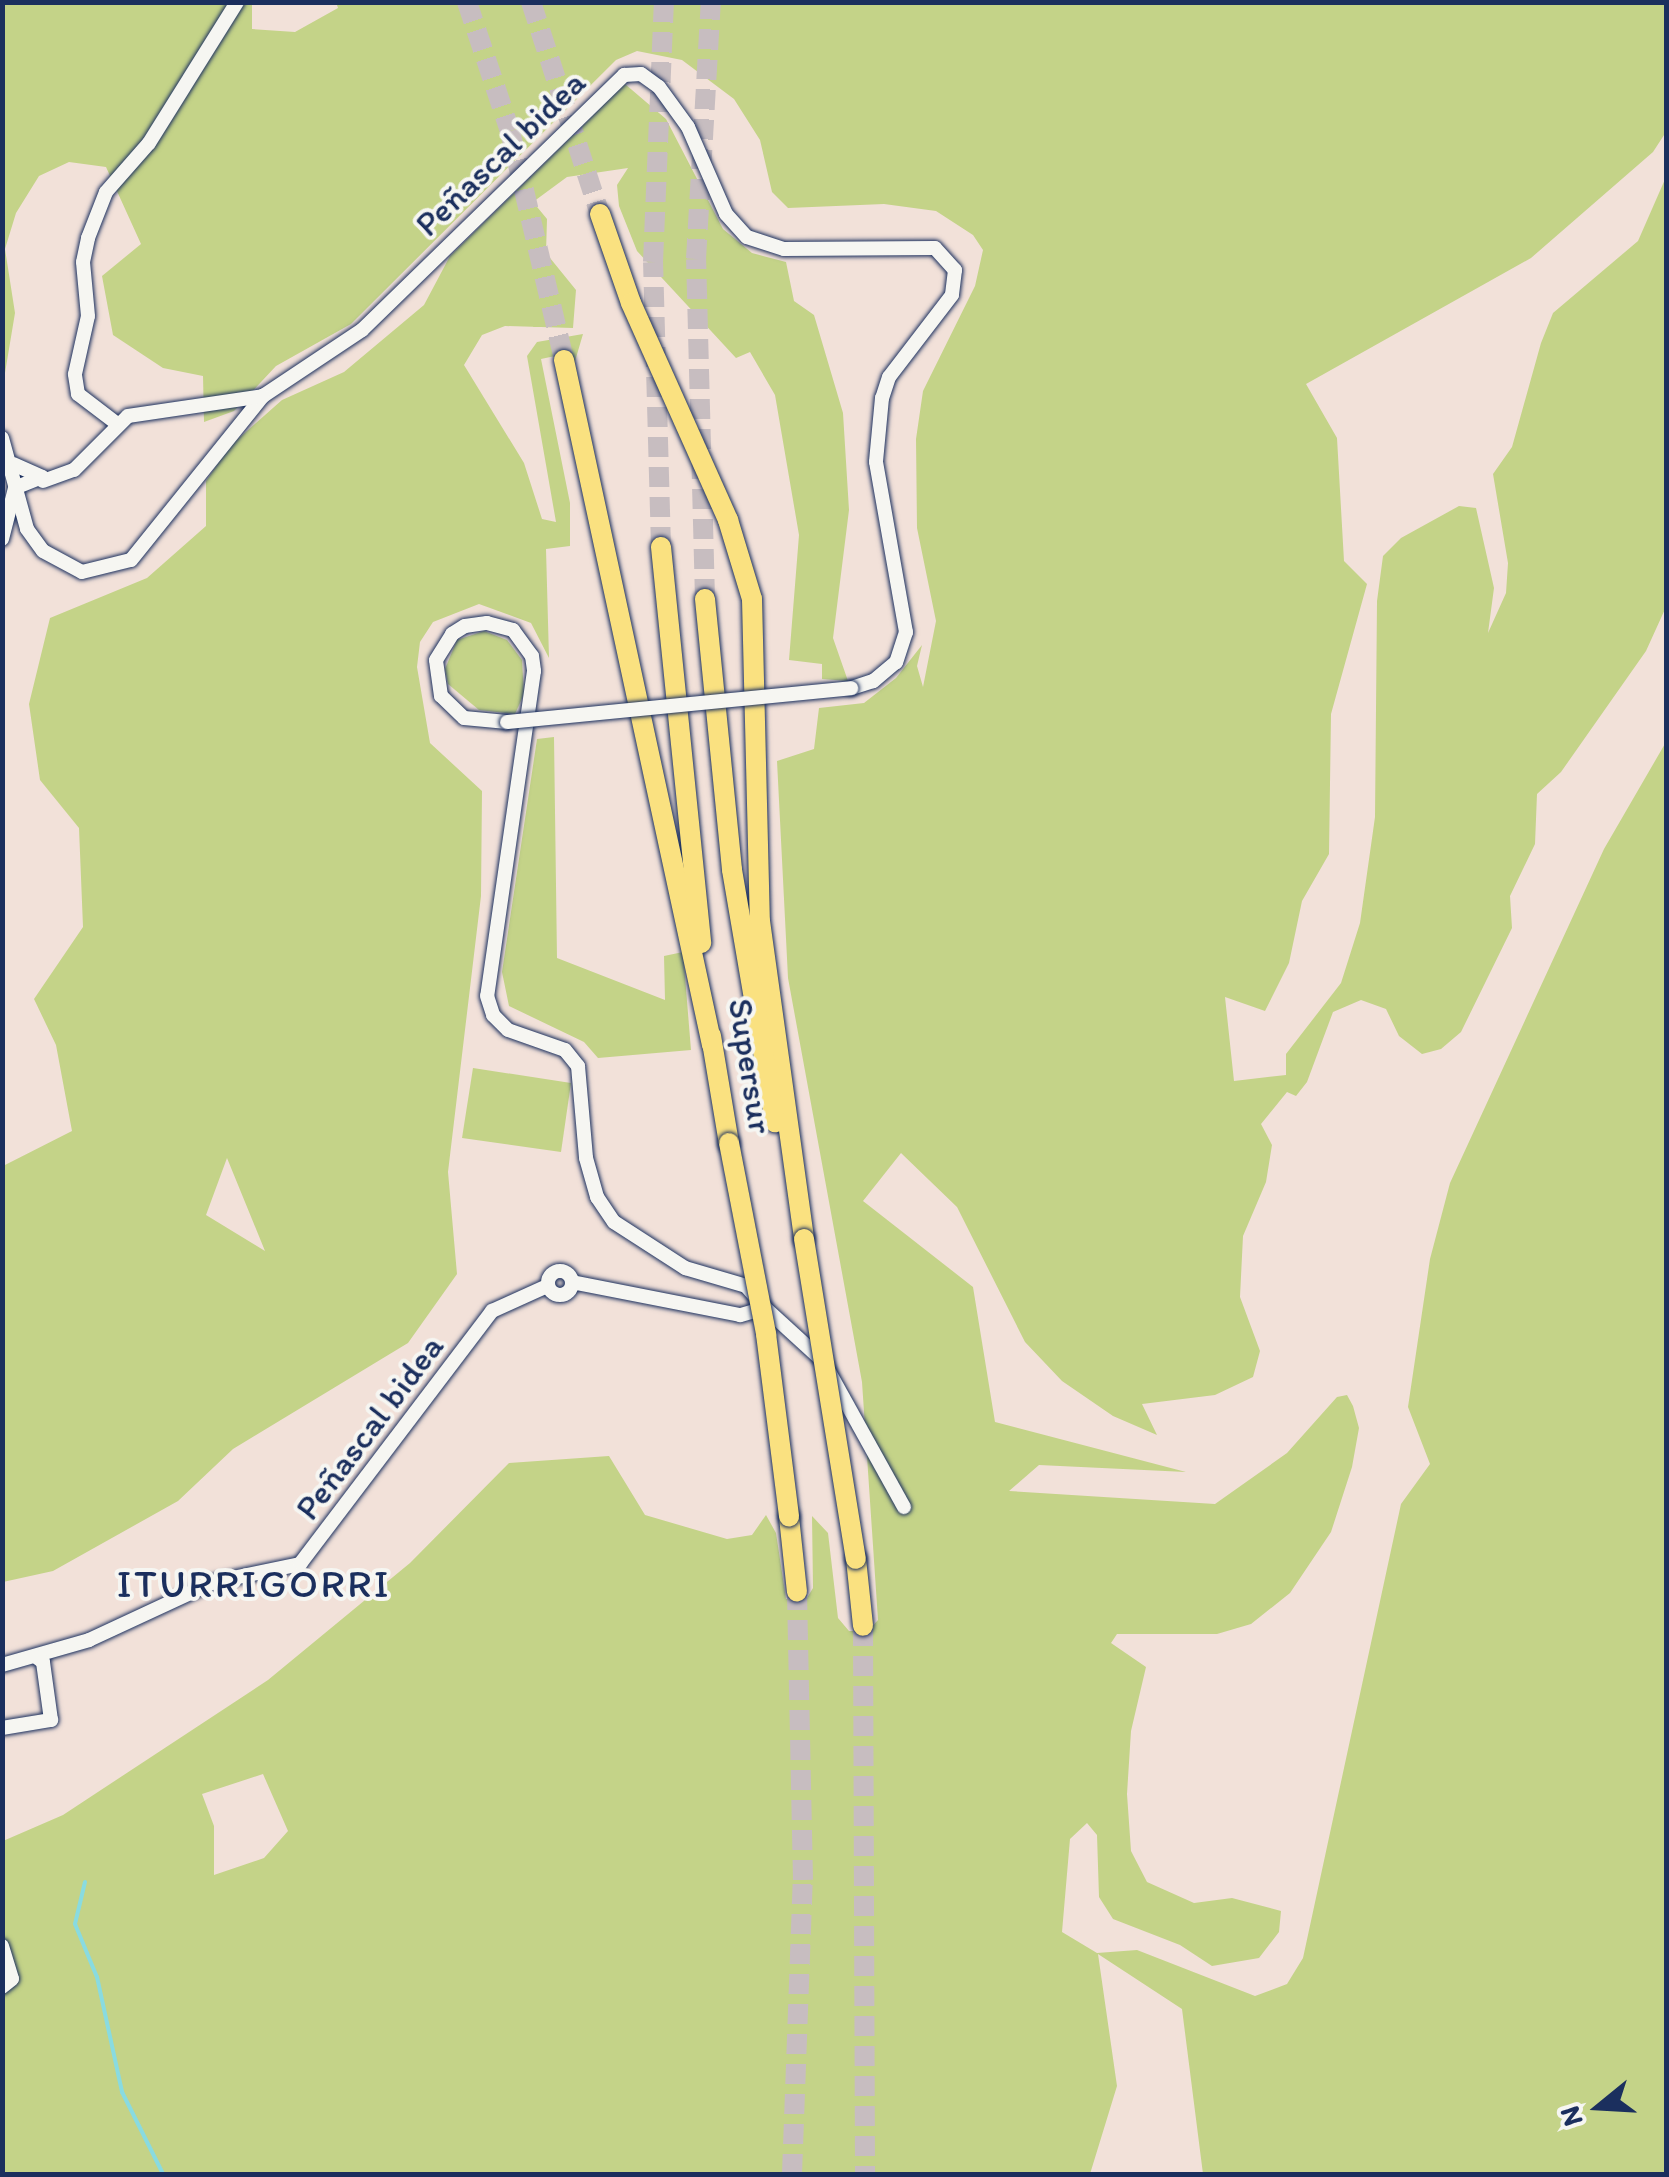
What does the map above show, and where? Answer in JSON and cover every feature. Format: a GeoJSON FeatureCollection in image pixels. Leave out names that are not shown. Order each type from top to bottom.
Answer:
{"type":"FeatureCollection","features":[{"type":"Feature","properties":{"kind":"highway"},"geometry":{"type":"LineString","coordinates":[[600,214],[619,275],[746,572],[757,656],[760,921],[789,1158]]}},
{"type":"Feature","properties":{"kind":"highway"},"geometry":{"type":"LineString","coordinates":[[564,360],[712,1045]]}},
{"type":"Feature","properties":{"kind":"highway","name":"Supersur"},"geometry":{"type":"LineString","coordinates":[[661,547],[712,1045],[766,1334],[798,1592]]}},
{"type":"Feature","properties":{"kind":"highway","name":"Supersur"},"geometry":{"type":"LineString","coordinates":[[705,599],[732,870],[804,1239],[856,1559],[862,1626]]}},
{"type":"Feature","properties":{"kind":"street"},"geometry":{"type":"LineString","coordinates":[[116,423],[78,394],[74,374],[88,316],[82,262],[88,238],[106,192],[124,172],[237,2]]}},
{"type":"Feature","properties":{"kind":"street","name":"Peñascal bidea"},"geometry":{"type":"LineString","coordinates":[[2,1666],[36,1656],[214,1582],[282,1571],[309,1558],[492,1311],[512,1296],[547,1286],[560,1296],[572,1282],[740,1315],[765,1308],[763,1297],[746,1286],[686,1268],[614,1222],[597,1197],[586,1158],[578,1066],[565,1050],[508,1030],[492,1016],[487,996],[534,671],[532,656],[513,630],[487,623],[466,626],[452,634],[436,660],[441,696],[464,718],[507,722],[851,688],[872,682],[896,662],[906,632],[876,462],[882,398],[888,377],[952,295],[955,270],[936,248],[784,249],[747,236],[726,214],[688,127],[650,78],[624,76],[362,330],[263,396],[153,540],[104,572],[62,566],[43,552],[28,529],[16,488]]}},
{"type":"Feature","properties":{"kind":"street"},"geometry":{"type":"LineString","coordinates":[[16,488],[74,470],[116,423],[128,416],[263,396]]}},
{"type":"Feature","properties":{"kind":"street"},"geometry":{"type":"LineString","coordinates":[[2,438],[13,464],[16,488],[2,539]]}},
{"type":"Feature","properties":{"kind":"street"},"geometry":{"type":"LineString","coordinates":[[13,464],[42,481]]}},
{"type":"Feature","properties":{"kind":"street"},"geometry":{"type":"LineString","coordinates":[[765,1308],[823,1361],[904,1507]]}},
{"type":"Feature","properties":{"kind":"street"},"geometry":{"type":"LineString","coordinates":[[2,1728],[51,1720],[43,1662],[36,1656]]}},
{"type":"Feature","properties":{"kind":"street"},"geometry":{"type":"LineString","coordinates":[[2,1946],[12,1979],[2,1987]]}},
{"type":"Feature","properties":{"kind":"green space"},"geometry":{"type":"Polygon","coordinates":[[[336,2],[1666,3],[1666,132],[1653,152],[1531,258],[1306,384],[1337,438],[1344,561],[1367,584],[1331,714],[1329,854],[1302,901],[1289,963],[1265,1011],[1225,997],[1234,1081],[1286,1075],[1286,1054],[1341,983],[1360,923],[1375,817],[1377,601],[1383,556],[1401,538],[1459,506],[1476,508],[1494,588],[1488,633],[1506,593],[1508,563],[1493,474],[1512,447],[1541,343],[1553,313],[1638,241],[1666,177],[1666,607],[1646,651],[1561,772],[1537,794],[1535,844],[1510,896],[1512,928],[1461,1032],[1441,1049],[1422,1054],[1399,1036],[1386,1009],[1361,1000],[1333,1012],[1307,1082],[1296,1096],[1287,1092],[1261,1124],[1272,1145],[1266,1182],[1243,1236],[1240,1297],[1260,1351],[1253,1377],[1215,1395],[1142,1404],[1157,1435],[1113,1416],[1062,1381],[1025,1342],[957,1207],[901,1153],[863,1201],[973,1287],[995,1422],[1186,1472],[1039,1465],[1009,1491],[1215,1504],[1287,1453],[1337,1397],[1347,1395],[1353,1406],[1359,1428],[1352,1467],[1331,1532],[1290,1593],[1251,1624],[1217,1634],[1117,1634],[1111,1643],[1146,1667],[1131,1731],[1127,1794],[1131,1851],[1147,1882],[1194,1903],[1232,1898],[1281,1911],[1279,1932],[1259,1958],[1212,1966],[1180,1945],[1113,1919],[1099,1897],[1097,1835],[1087,1823],[1070,1839],[1062,1932],[1097,1953],[1137,1950],[1255,1996],[1287,1984],[1303,1958],[1401,1504],[1430,1464],[1408,1407],[1430,1259],[1450,1183],[1604,849],[1666,742],[1666,2174],[1203,2174],[1182,2009],[1098,1954],[1117,2086],[1090,2174],[3,2174],[3,1841],[63,1815],[268,1680],[410,1563],[509,1463],[609,1456],[645,1515],[727,1539],[752,1535],[766,1515],[776,1533],[786,1599],[807,1598],[813,1588],[812,1516],[828,1533],[838,1618],[849,1631],[868,1631],[878,1620],[862,1382],[788,978],[777,761],[814,749],[819,708],[864,703],[896,678],[922,645],[917,666],[923,687],[936,621],[917,528],[916,439],[923,391],[975,286],[983,250],[973,235],[936,211],[884,204],[788,208],[772,192],[760,140],[734,99],[682,60],[637,51],[616,60],[351,324],[276,366],[234,411],[204,422],[203,376],[163,368],[113,335],[102,276],[141,244],[106,167],[69,162],[39,176],[16,213],[5,249],[15,313],[3,385],[2,3],[252,3],[252,29],[295,32],[338,8],[336,2]],[[263,1774],[202,1794],[214,1826],[214,1875],[264,1858],[288,1831],[263,1774]]]}},
{"type":"Feature","properties":{"kind":"green space"},"geometry":{"type":"Polygon","coordinates":[[[625,84],[666,119],[723,229],[752,253],[786,262],[794,301],[814,315],[843,413],[849,510],[833,638],[848,681],[822,679],[822,664],[789,660],[799,535],[775,395],[750,352],[736,358],[637,251],[619,206],[617,185],[628,168],[567,177],[533,202],[547,219],[546,253],[576,290],[573,328],[505,326],[482,335],[464,365],[524,463],[542,519],[556,522],[527,356],[537,342],[583,334],[573,368],[569,353],[541,359],[570,503],[570,546],[546,549],[549,658],[531,623],[479,604],[433,622],[420,642],[417,667],[430,743],[482,791],[481,896],[448,1172],[457,1274],[408,1343],[233,1449],[178,1501],[53,1571],[3,1582],[3,1166],[72,1131],[56,1045],[34,999],[83,927],[79,828],[40,780],[29,704],[50,618],[147,578],[206,526],[206,481],[230,446],[282,400],[344,372],[424,305],[450,256],[625,84]],[[227,1158],[206,1215],[265,1251],[227,1158]]]}},
{"type":"Feature","properties":{"kind":"green space"},"geometry":{"type":"Polygon","coordinates":[[[484,631],[507,640],[522,660],[524,694],[515,714],[479,710],[448,684],[445,669],[457,640],[484,631]]]}},
{"type":"Feature","properties":{"kind":"green space"},"geometry":{"type":"Polygon","coordinates":[[[554,737],[557,958],[665,1000],[664,956],[683,952],[691,1050],[598,1058],[584,1042],[509,1006],[502,972],[537,739],[554,737]]]}},
{"type":"Feature","properties":{"kind":"green space"},"geometry":{"type":"Polygon","coordinates":[[[473,1068],[571,1083],[561,1152],[462,1138],[473,1068]]]}},
{"type":"Feature","properties":{"kind":"waterway"},"geometry":{"type":"LineString","coordinates":[[85,1882],[75,1924],[97,1977],[122,2092],[163,2174]]}},
{"type":"Feature","properties":{"kind":"tunnel"},"geometry":{"type":"LineString","coordinates":[[467,2],[510,131],[564,360]]}},
{"type":"Feature","properties":{"kind":"tunnel"},"geometry":{"type":"LineString","coordinates":[[531,2],[600,214]]}},
{"type":"Feature","properties":{"kind":"tunnel"},"geometry":{"type":"LineString","coordinates":[[661,547],[653,262],[664,2]]}},
{"type":"Feature","properties":{"kind":"tunnel"},"geometry":{"type":"LineString","coordinates":[[705,599],[696,259],[711,2]]}},
{"type":"Feature","properties":{"kind":"tunnel"},"geometry":{"type":"LineString","coordinates":[[792,2174],[803,1880],[797,1592]]}},
{"type":"Feature","properties":{"kind":"tunnel"},"geometry":{"type":"LineString","coordinates":[[863,1626],[865,2174]]}},
{"type":"Feature","properties":{"kind":"district","name":"ITURRIGORRI"},"geometry":{"type":"Point","coordinates":[254,1583]}}]}
